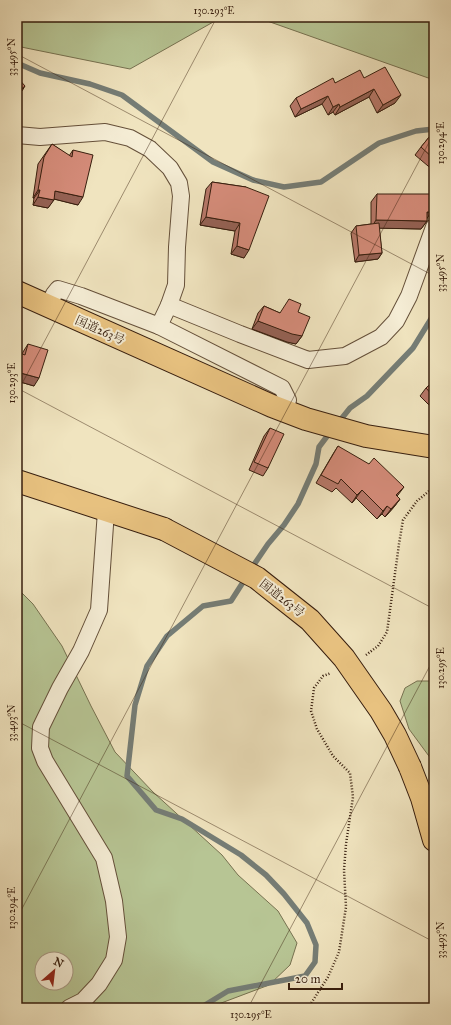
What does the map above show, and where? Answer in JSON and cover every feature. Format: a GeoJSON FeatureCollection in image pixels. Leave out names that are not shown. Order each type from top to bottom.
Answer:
{"type":"FeatureCollection","features":[{"type":"Feature","properties":{"kind":"highway","name":"国道263号"},"geometry":{"type":"LineString","coordinates":[[17,292],[306,419],[366,436],[434,447]]}},
{"type":"Feature","properties":{"kind":"highway","name":"国道263号"},"geometry":{"type":"LineString","coordinates":[[17,481],[164,529],[257,578],[310,620],[344,658],[381,711],[395,735],[410,766],[422,798],[434,840]]}},
{"type":"Feature","properties":{"kind":"street"},"geometry":{"type":"LineString","coordinates":[[17,135],[40,137],[105,132],[130,138],[150,149],[170,168],[179,183],[181,196],[176,285],[159,326]]}},
{"type":"Feature","properties":{"kind":"street"},"geometry":{"type":"LineString","coordinates":[[169,305],[308,360],[344,356],[381,337],[396,321],[408,296],[434,227]]}},
{"type":"Feature","properties":{"kind":"street"},"geometry":{"type":"LineString","coordinates":[[48,306],[58,289],[81,296],[159,326],[282,388],[288,400],[285,410]]}},
{"type":"Feature","properties":{"kind":"street"},"geometry":{"type":"LineString","coordinates":[[69,1008],[83,1002],[100,984],[114,960],[118,937],[114,901],[104,858],[45,761],[40,748],[41,727],[60,688],[81,651],[99,610],[106,511]]}},
{"type":"Feature","properties":{"kind":"path"},"geometry":{"type":"LineString","coordinates":[[362,658],[378,646],[387,632],[403,520],[417,501],[434,487]]}},
{"type":"Feature","properties":{"kind":"path"},"geometry":{"type":"LineString","coordinates":[[308,1008],[328,977],[339,952],[346,907],[344,870],[353,797],[350,772],[333,756],[317,729],[312,711],[314,688],[323,676],[337,670]]}},
{"type":"Feature","properties":{"kind":"green space"},"geometry":{"type":"Polygon","coordinates":[[[17,17],[234,17],[215,21],[130,69],[17,46],[17,17]]]}},
{"type":"Feature","properties":{"kind":"green space"},"geometry":{"type":"Polygon","coordinates":[[[256,17],[434,17],[434,80],[417,74],[256,17]]]}},
{"type":"Feature","properties":{"kind":"green space"},"geometry":{"type":"Polygon","coordinates":[[[17,588],[33,604],[62,646],[115,752],[153,792],[222,855],[238,875],[278,911],[297,943],[290,965],[269,985],[208,1008],[17,1008],[17,588]]]}},
{"type":"Feature","properties":{"kind":"green space"},"geometry":{"type":"Polygon","coordinates":[[[417,681],[434,681],[434,763],[409,729],[400,701],[405,688],[417,681]]]}},
{"type":"Feature","properties":{"kind":"building"},"geometry":{"type":"Polygon","coordinates":[[[385,67],[401,95],[383,105],[374,89],[340,107],[339,104],[333,107],[328,96],[301,109],[296,98],[333,78],[335,83],[360,70],[364,78],[385,67]]]}},
{"type":"Feature","properties":{"kind":"building"},"geometry":{"type":"Polygon","coordinates":[[[17,77],[25,86],[17,93],[17,77]]]}},
{"type":"Feature","properties":{"kind":"building"},"geometry":{"type":"Polygon","coordinates":[[[434,131],[434,159],[421,147],[434,131]]]}},
{"type":"Feature","properties":{"kind":"building"},"geometry":{"type":"Polygon","coordinates":[[[52,144],[72,157],[73,150],[93,155],[83,197],[55,191],[54,200],[38,197],[44,157],[52,144]]]}},
{"type":"Feature","properties":{"kind":"building"},"geometry":{"type":"Polygon","coordinates":[[[212,182],[246,187],[269,196],[249,250],[237,246],[240,223],[206,217],[212,182]]]}},
{"type":"Feature","properties":{"kind":"building"},"geometry":{"type":"Polygon","coordinates":[[[377,194],[431,194],[431,212],[427,212],[427,221],[376,220],[377,194]]]}},
{"type":"Feature","properties":{"kind":"building"},"geometry":{"type":"Polygon","coordinates":[[[379,223],[382,253],[359,255],[356,226],[379,223]]]}},
{"type":"Feature","properties":{"kind":"building"},"geometry":{"type":"Polygon","coordinates":[[[289,299],[301,304],[298,312],[310,317],[302,336],[292,334],[258,321],[264,306],[280,313],[289,299]]]}},
{"type":"Feature","properties":{"kind":"building"},"geometry":{"type":"Polygon","coordinates":[[[28,344],[48,350],[39,378],[17,372],[17,352],[25,355],[28,344]]]}},
{"type":"Feature","properties":{"kind":"building"},"geometry":{"type":"Polygon","coordinates":[[[434,381],[434,397],[426,388],[434,381]]]}},
{"type":"Feature","properties":{"kind":"building"},"geometry":{"type":"Polygon","coordinates":[[[270,428],[284,434],[268,468],[254,462],[270,428]]]}},
{"type":"Feature","properties":{"kind":"building"},"geometry":{"type":"Polygon","coordinates":[[[338,446],[369,464],[374,458],[404,487],[396,495],[400,499],[391,509],[387,506],[383,511],[362,490],[357,495],[341,479],[338,484],[321,475],[338,446]]]}},
{"type":"Feature","properties":{"kind":"waterway"},"geometry":{"type":"LineString","coordinates":[[17,63],[40,73],[90,84],[122,95],[213,162],[253,180],[284,187],[321,182],[379,143],[416,131],[434,129]]}},
{"type":"Feature","properties":{"kind":"waterway"},"geometry":{"type":"LineString","coordinates":[[338,423],[350,408],[367,396],[413,348],[434,314]]}},
{"type":"Feature","properties":{"kind":"waterway"},"geometry":{"type":"LineString","coordinates":[[251,569],[298,504],[316,464],[319,447],[331,431]]}},
{"type":"Feature","properties":{"kind":"waterway"},"geometry":{"type":"LineString","coordinates":[[200,1008],[228,991],[305,976],[315,962],[316,945],[307,923],[284,894],[266,875],[241,855],[182,819],[156,810],[127,776],[135,705],[147,666],[167,636],[203,606],[231,601],[247,576]]}}]}
